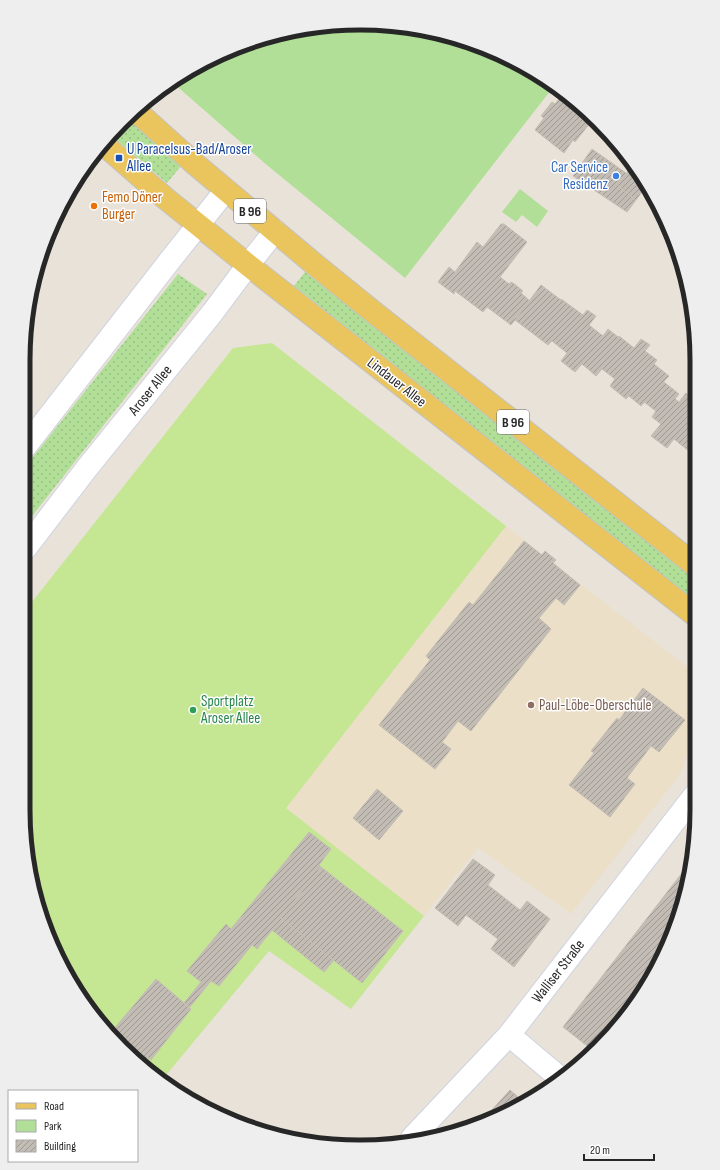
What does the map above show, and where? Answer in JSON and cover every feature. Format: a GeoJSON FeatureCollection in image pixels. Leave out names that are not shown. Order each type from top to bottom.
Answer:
{"type":"FeatureCollection","features":[{"type":"Feature","properties":{"kind":"main road","name":"B 96"},"geometry":{"type":"LineString","coordinates":[[140,114],[195,164],[376,314],[690,561]]}},
{"type":"Feature","properties":{"kind":"main road","name":"Lindauer Allee"},"geometry":{"type":"LineString","coordinates":[[107,148],[198,225],[248,265],[690,611]]}},
{"type":"Feature","properties":{"kind":"main road"},"geometry":{"type":"LineString","coordinates":[[30,441],[226,190]]}},
{"type":"Feature","properties":{"kind":"main road","name":"Aroser Allee"},"geometry":{"type":"LineString","coordinates":[[30,541],[213,312],[275,231]]}},
{"type":"Feature","properties":{"kind":"main road","name":"Walliser Straße"},"geometry":{"type":"LineString","coordinates":[[414,1135],[509,1035],[690,801]]}},
{"type":"Feature","properties":{"kind":"main road"},"geometry":{"type":"LineString","coordinates":[[509,1035],[556,1075]]}},
{"type":"Feature","properties":{"kind":"shaded area","name":"Paul-Löbe-Oberschule"},"geometry":{"type":"Polygon","coordinates":[[[506,526],[690,669],[690,745],[681,773],[571,914],[478,848],[424,916],[286,808],[506,526]]]}},
{"type":"Feature","properties":{"kind":"green space"},"geometry":{"type":"Polygon","coordinates":[[[337,31],[339,33],[341,31],[382,31],[424,36],[445,41],[486,55],[506,64],[525,74],[550,91],[405,278],[268,166],[177,86],[214,64],[234,55],[275,41],[317,33],[337,31]]]}},
{"type":"Feature","properties":{"kind":"green space"},"geometry":{"type":"Polygon","coordinates":[[[132,122],[181,166],[167,183],[115,139],[132,122]]]}},
{"type":"Feature","properties":{"kind":"green space"},"geometry":{"type":"Polygon","coordinates":[[[520,189],[548,211],[537,227],[522,215],[516,222],[502,212],[520,189]]]}},
{"type":"Feature","properties":{"kind":"green space"},"geometry":{"type":"Polygon","coordinates":[[[305,272],[690,575],[690,598],[294,286],[305,272]]]}},
{"type":"Feature","properties":{"kind":"green space"},"geometry":{"type":"Polygon","coordinates":[[[178,274],[207,294],[30,519],[30,461],[178,274]]]}},
{"type":"Feature","properties":{"kind":"green space","name":"Sportplatz Aroser Allee"},"geometry":{"type":"Polygon","coordinates":[[[272,343],[506,526],[286,808],[424,916],[351,1009],[269,951],[165,1076],[142,1058],[112,1028],[98,1011],[74,975],[64,956],[55,936],[41,895],[33,853],[30,810],[30,604],[233,348],[272,343]]]}},
{"type":"Feature","properties":{"kind":"building"},"geometry":{"type":"Polygon","coordinates":[[[560,97],[590,124],[575,142],[573,140],[564,153],[535,130],[544,118],[541,116],[552,102],[555,104],[560,97]]]}},
{"type":"Feature","properties":{"kind":"building"},"geometry":{"type":"Polygon","coordinates":[[[592,149],[626,173],[617,185],[636,200],[627,212],[573,176],[592,149]]]}},
{"type":"Feature","properties":{"kind":"building"},"geometry":{"type":"Polygon","coordinates":[[[629,170],[643,190],[636,200],[617,185],[629,170]]]}},
{"type":"Feature","properties":{"kind":"building"},"geometry":{"type":"Polygon","coordinates":[[[501,224],[504,224],[527,242],[500,277],[509,284],[511,282],[513,283],[523,291],[521,293],[530,301],[511,325],[487,307],[483,312],[455,291],[454,294],[438,282],[449,267],[455,272],[477,242],[483,247],[501,224]]]}},
{"type":"Feature","properties":{"kind":"building"},"geometry":{"type":"Polygon","coordinates":[[[541,285],[583,315],[587,310],[596,316],[589,325],[603,336],[608,329],[634,348],[641,339],[650,345],[645,351],[657,360],[654,364],[669,376],[641,406],[629,396],[626,399],[610,386],[615,379],[602,369],[596,376],[582,364],[575,372],[561,361],[567,353],[552,341],[548,345],[515,320],[541,285]]]}},
{"type":"Feature","properties":{"kind":"building"},"geometry":{"type":"Polygon","coordinates":[[[664,382],[679,394],[675,399],[679,402],[686,393],[690,396],[690,452],[674,439],[667,448],[651,436],[661,424],[652,417],[656,411],[644,402],[664,382]]]}},
{"type":"Feature","properties":{"kind":"building"},"geometry":{"type":"Polygon","coordinates":[[[524,541],[542,555],[545,551],[556,560],[553,563],[580,585],[564,605],[556,598],[539,618],[551,629],[471,731],[458,721],[442,742],[451,749],[435,769],[379,725],[430,660],[426,656],[469,602],[473,605],[524,541]]]}},
{"type":"Feature","properties":{"kind":"building"},"geometry":{"type":"Polygon","coordinates":[[[643,688],[685,720],[659,752],[651,746],[627,778],[635,784],[610,817],[569,785],[594,753],[591,751],[617,718],[619,720],[643,688]]]}},
{"type":"Feature","properties":{"kind":"building"},"geometry":{"type":"Polygon","coordinates":[[[377,789],[403,811],[379,840],[353,818],[377,789]]]}},
{"type":"Feature","properties":{"kind":"building"},"geometry":{"type":"Polygon","coordinates":[[[309,832],[331,849],[319,865],[321,867],[281,918],[334,960],[324,972],[272,930],[257,949],[252,945],[219,986],[211,981],[190,1007],[184,1003],[201,982],[187,971],[226,924],[231,929],[309,832]]]}},
{"type":"Feature","properties":{"kind":"building"},"geometry":{"type":"Polygon","coordinates":[[[473,859],[495,875],[488,885],[520,910],[527,901],[550,919],[514,967],[491,949],[498,939],[466,915],[458,926],[435,908],[473,859]]]}},
{"type":"Feature","properties":{"kind":"building"},"geometry":{"type":"Polygon","coordinates":[[[321,867],[403,931],[362,983],[281,918],[321,867]]]}},
{"type":"Feature","properties":{"kind":"building"},"geometry":{"type":"Polygon","coordinates":[[[685,870],[679,895],[665,936],[646,975],[622,1011],[589,1047],[563,1027],[685,870]]]}},
{"type":"Feature","properties":{"kind":"building"},"geometry":{"type":"Polygon","coordinates":[[[156,979],[191,1009],[151,1060],[147,1057],[145,1060],[113,1029],[156,979]]]}},
{"type":"Feature","properties":{"kind":"building"},"geometry":{"type":"Polygon","coordinates":[[[510,1090],[520,1099],[506,1106],[488,1114],[510,1090]]]}},
{"type":"Feature","properties":{"kind":"place","name":"U Paracelsus-Bad/Aroser Allee"},"geometry":{"type":"Point","coordinates":[119,158]}},
{"type":"Feature","properties":{"kind":"place","name":"Car Service Residenz"},"geometry":{"type":"Point","coordinates":[616,176]}},
{"type":"Feature","properties":{"kind":"place","name":"Femo Döner Burger"},"geometry":{"type":"Point","coordinates":[94,206]}},
{"type":"Feature","properties":{"kind":"place","name":"Paul-Löbe-Oberschule"},"geometry":{"type":"Point","coordinates":[531,705]}},
{"type":"Feature","properties":{"kind":"place","name":"Sportplatz Aroser Allee"},"geometry":{"type":"Point","coordinates":[193,710]}}]}
